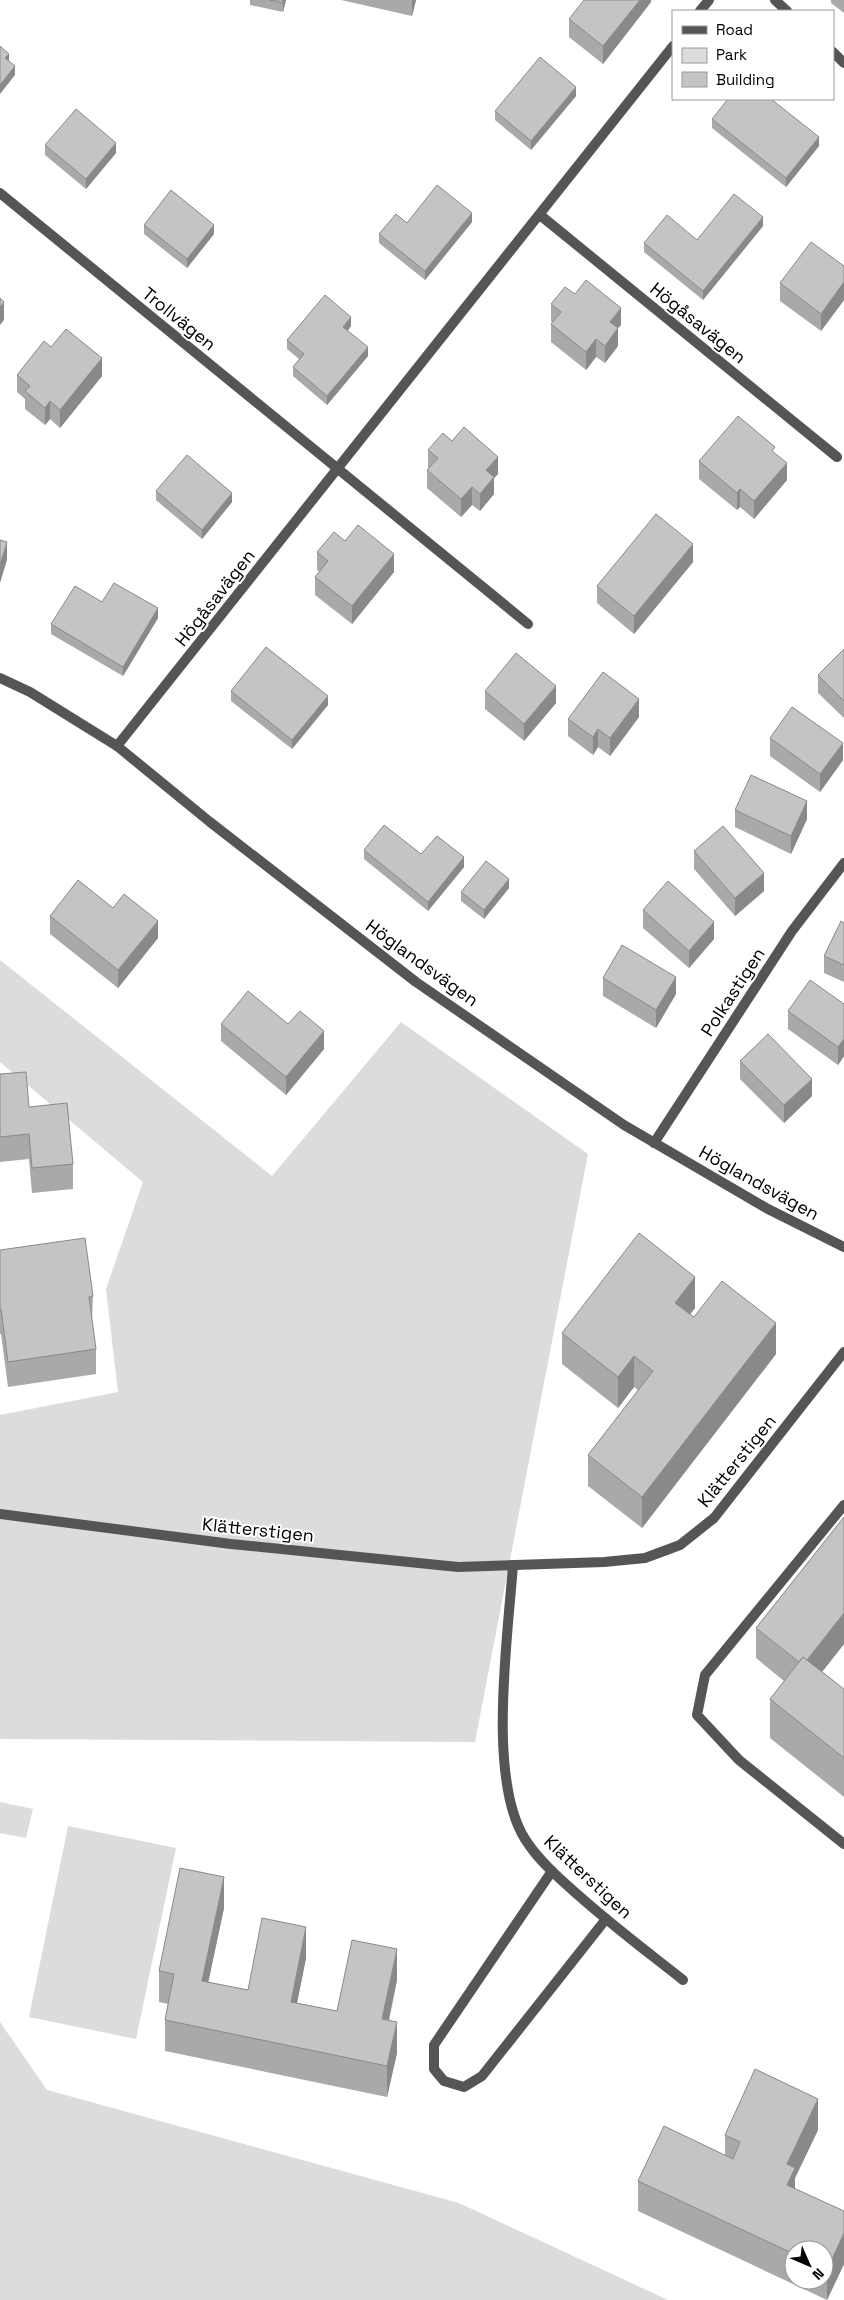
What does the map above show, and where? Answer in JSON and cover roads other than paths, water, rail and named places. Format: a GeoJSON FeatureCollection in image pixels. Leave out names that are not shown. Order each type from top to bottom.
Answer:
{"type":"FeatureCollection","features":[{"type":"Feature","properties":{"kind":"street"},"geometry":{"type":"LineString","coordinates":[[701,10],[709,0]]}},
{"type":"Feature","properties":{"kind":"street"},"geometry":{"type":"LineString","coordinates":[[775,0],[786,10]]}},
{"type":"Feature","properties":{"kind":"street","name":"Högåsavägen"},"geometry":{"type":"LineString","coordinates":[[117,746],[672,47]]}},
{"type":"Feature","properties":{"kind":"street"},"geometry":{"type":"LineString","coordinates":[[834,53],[844,62]]}},
{"type":"Feature","properties":{"kind":"street","name":"Trollvägen"},"geometry":{"type":"LineString","coordinates":[[0,193],[338,469]]}},
{"type":"Feature","properties":{"kind":"street","name":"Högåsavägen"},"geometry":{"type":"LineString","coordinates":[[540,215],[836,457]]}},
{"type":"Feature","properties":{"kind":"street"},"geometry":{"type":"LineString","coordinates":[[338,469],[528,624]]}},
{"type":"Feature","properties":{"kind":"street","name":"Höglandsvägen"},"geometry":{"type":"LineString","coordinates":[[0,678],[30,692],[117,746],[210,822],[416,982],[624,1125],[768,1209],[844,1246]]}},
{"type":"Feature","properties":{"kind":"street","name":"Polkastigen"},"geometry":{"type":"LineString","coordinates":[[654,1143],[792,931],[844,863]]}},
{"type":"Feature","properties":{"kind":"street","name":"Klätterstigen"},"geometry":{"type":"LineString","coordinates":[[0,1514],[231,1544],[458,1567],[604,1562],[645,1558],[680,1545],[714,1518],[844,1352]]}},
{"type":"Feature","properties":{"kind":"street"},"geometry":{"type":"LineString","coordinates":[[844,1505],[705,1675],[697,1715],[739,1760],[844,1844]]}},
{"type":"Feature","properties":{"kind":"street","name":"Klätterstigen"},"geometry":{"type":"LineString","coordinates":[[513,1565],[503,1713],[505,1777],[514,1812],[524,1838],[552,1872],[606,1919],[683,1980]]}},
{"type":"Feature","properties":{"kind":"street"},"geometry":{"type":"LineString","coordinates":[[552,1872],[434,2045],[434,2069],[444,2081],[464,2087],[482,2076],[606,1919]]}}]}
